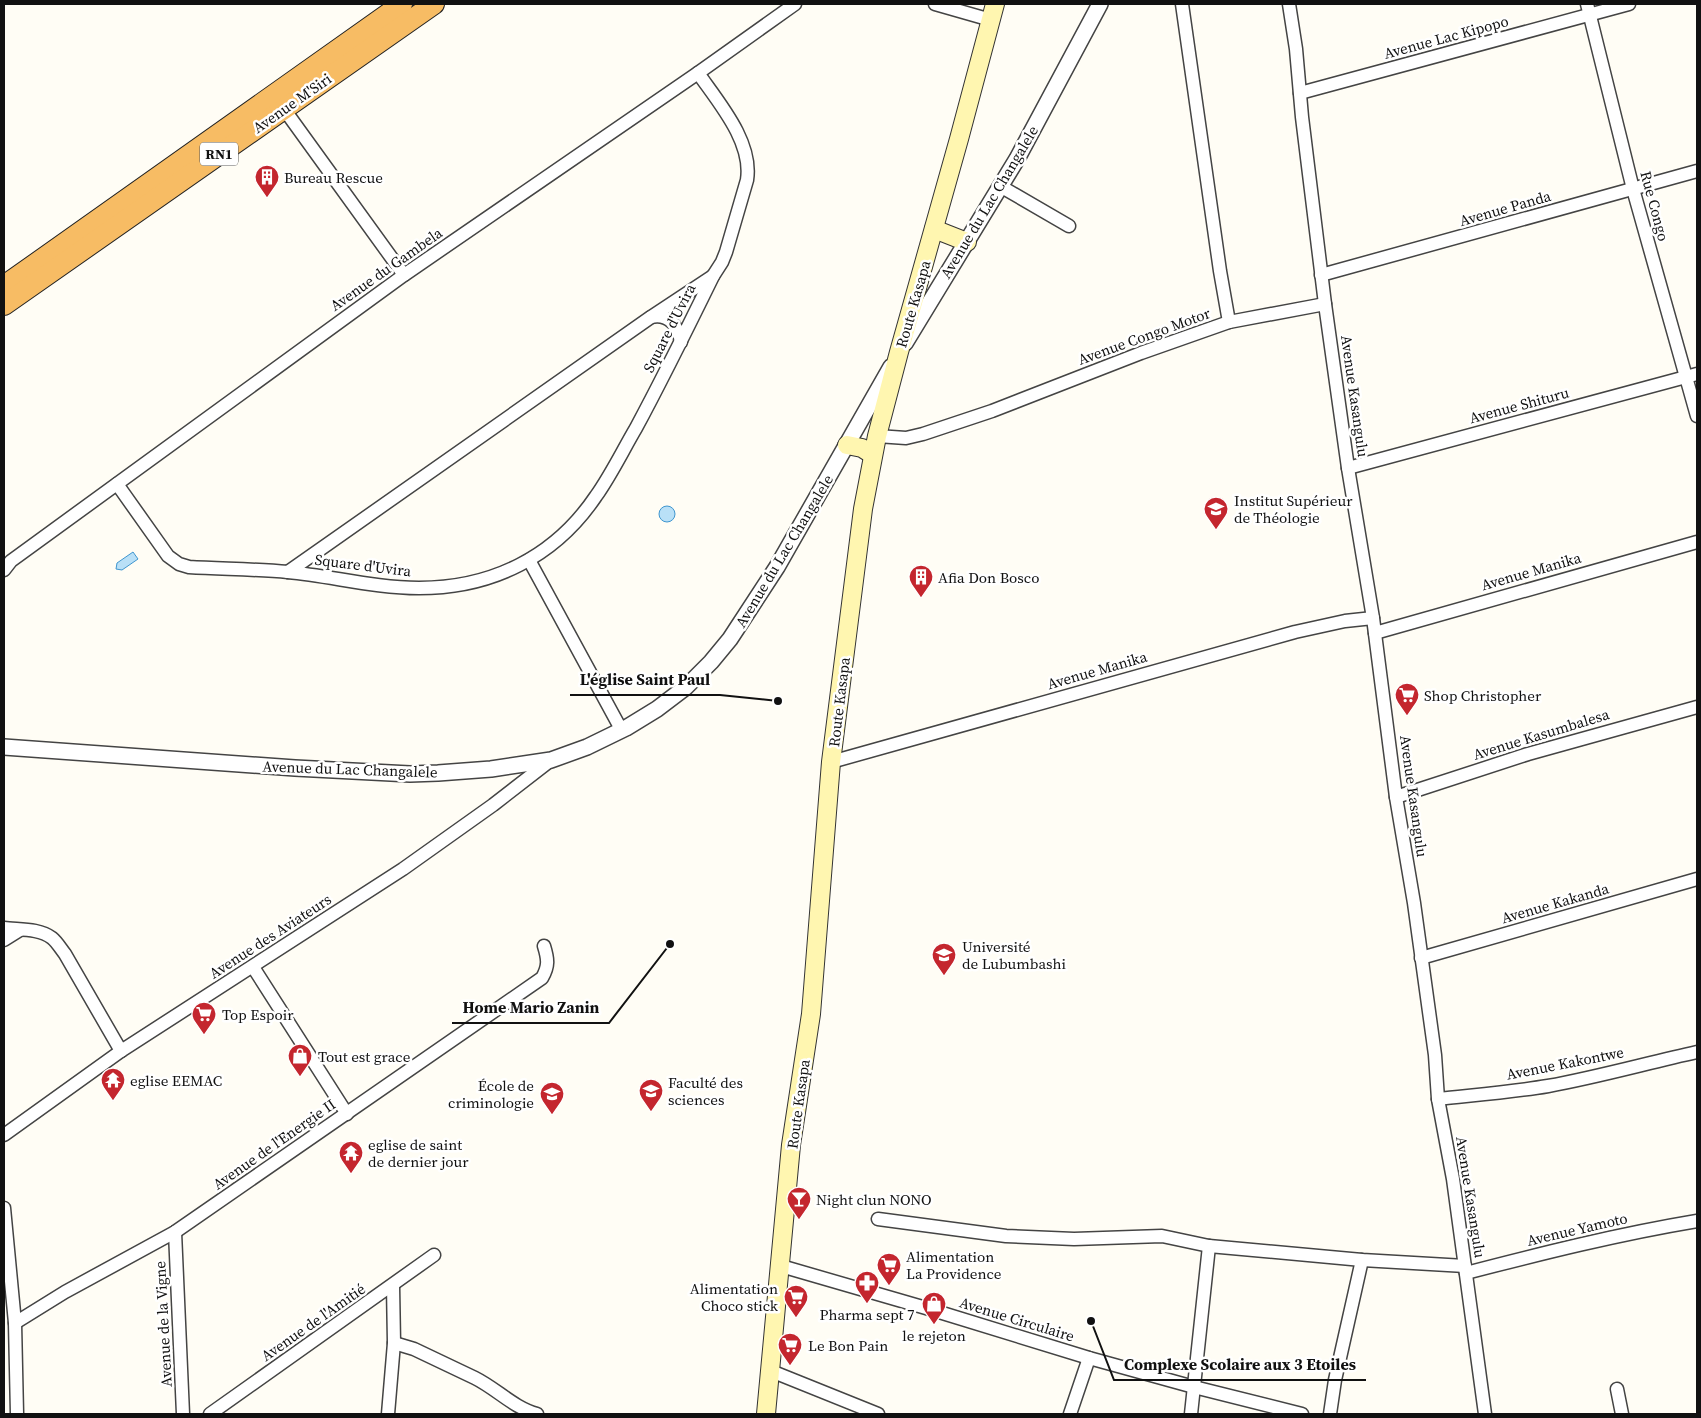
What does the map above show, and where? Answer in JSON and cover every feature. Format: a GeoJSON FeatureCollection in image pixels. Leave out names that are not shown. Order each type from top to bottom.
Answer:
{"type":"FeatureCollection","features":[{"type":"Feature","properties":{"kind":"highway","name":"Avenue M'Siri"},"geometry":{"type":"LineString","coordinates":[[4,286],[402,4]]}},
{"type":"Feature","properties":{"kind":"highway","name":"Avenue M'Siri"},"geometry":{"type":"LineString","coordinates":[[4,305],[434,4]]}},
{"type":"Feature","properties":{"kind":"main road","name":"Route Kasapa"},"geometry":{"type":"LineString","coordinates":[[766,1414],[791,1145],[811,1014],[832,762],[863,508],[877,436],[899,352],[993,12]]}},
{"type":"Feature","properties":{"kind":"main road"},"geometry":{"type":"LineString","coordinates":[[934,229],[966,242]]}},
{"type":"Feature","properties":{"kind":"main road"},"geometry":{"type":"LineString","coordinates":[[847,445],[862,448],[873,455]]}},
{"type":"Feature","properties":{"kind":"street","name":"Avenue du Gambela"},"geometry":{"type":"LineString","coordinates":[[4,570],[10,561],[404,275],[795,4]]}},
{"type":"Feature","properties":{"kind":"street"},"geometry":{"type":"LineString","coordinates":[[935,4],[993,12]]}},
{"type":"Feature","properties":{"kind":"street","name":"Avenue du Lac Changalele"},"geometry":{"type":"LineString","coordinates":[[4,747],[295,768],[410,774],[438,773],[491,769],[551,760],[587,747],[657,710],[711,662],[777,567],[899,352],[1027,142],[1049,96],[1100,4]]}},
{"type":"Feature","properties":{"kind":"street","name":"Avenue Congo Motor"},"geometry":{"type":"LineString","coordinates":[[877,436],[906,438],[923,434],[992,411],[1149,350],[1229,322],[1182,4]]}},
{"type":"Feature","properties":{"kind":"street","name":"Avenue Kasangulu"},"geometry":{"type":"LineString","coordinates":[[1289,4],[1296,49],[1321,276],[1348,468],[1373,618],[1396,797],[1407,859],[1435,1055],[1438,1099],[1453,1179],[1486,1414]]}},
{"type":"Feature","properties":{"kind":"street","name":"Avenue Lac Kipopo"},"geometry":{"type":"LineString","coordinates":[[1300,93],[1589,9],[1629,4]]}},
{"type":"Feature","properties":{"kind":"street","name":"Rue Congo"},"geometry":{"type":"LineString","coordinates":[[1589,9],[1632,189],[1691,376],[1697,416]]}},
{"type":"Feature","properties":{"kind":"street"},"geometry":{"type":"LineString","coordinates":[[698,73],[738,134],[745,150],[749,168],[726,252],[713,276]]}},
{"type":"Feature","properties":{"kind":"street"},"geometry":{"type":"LineString","coordinates":[[284,109],[404,275]]}},
{"type":"Feature","properties":{"kind":"street","name":"Avenue Panda"},"geometry":{"type":"LineString","coordinates":[[1321,276],[1697,171]]}},
{"type":"Feature","properties":{"kind":"street"},"geometry":{"type":"LineString","coordinates":[[1000,186],[1069,226]]}},
{"type":"Feature","properties":{"kind":"street","name":"Square d'Uvira"},"geometry":{"type":"LineString","coordinates":[[288,572],[651,317],[713,276]]}},
{"type":"Feature","properties":{"kind":"street","name":"Square d'Uvira"},"geometry":{"type":"LineString","coordinates":[[288,572],[381,585],[419,588],[478,580],[501,573],[542,552],[563,535],[596,496],[653,397],[713,276]]}},
{"type":"Feature","properties":{"kind":"street"},"geometry":{"type":"LineString","coordinates":[[1229,322],[1325,304]]}},
{"type":"Feature","properties":{"kind":"street"},"geometry":{"type":"LineString","coordinates":[[651,317],[664,317],[671,321],[679,332],[681,342]]}},
{"type":"Feature","properties":{"kind":"street","name":"Avenue Shituru"},"geometry":{"type":"LineString","coordinates":[[1348,468],[1691,376]]}},
{"type":"Feature","properties":{"kind":"street"},"geometry":{"type":"LineString","coordinates":[[117,484],[168,556],[179,564],[190,567],[288,572]]}},
{"type":"Feature","properties":{"kind":"street","name":"Avenue Manika"},"geometry":{"type":"LineString","coordinates":[[1375,633],[1697,542]]}},
{"type":"Feature","properties":{"kind":"street"},"geometry":{"type":"LineString","coordinates":[[529,560],[622,730]]}},
{"type":"Feature","properties":{"kind":"street","name":"Avenue Manika"},"geometry":{"type":"LineString","coordinates":[[832,762],[1294,632],[1345,621],[1373,618]]}},
{"type":"Feature","properties":{"kind":"street","name":"Avenue Kasumbalesa"},"geometry":{"type":"LineString","coordinates":[[1396,797],[1528,754],[1697,707]]}},
{"type":"Feature","properties":{"kind":"street","name":"Avenue des Aviateurs"},"geometry":{"type":"LineString","coordinates":[[4,1135],[121,1051],[403,869],[493,805],[551,760]]}},
{"type":"Feature","properties":{"kind":"street","name":"Avenue Kakanda"},"geometry":{"type":"LineString","coordinates":[[1421,958],[1697,879]]}},
{"type":"Feature","properties":{"kind":"street"},"geometry":{"type":"LineString","coordinates":[[4,928],[46,934],[54,939],[121,1051]]}},
{"type":"Feature","properties":{"kind":"street"},"geometry":{"type":"LineString","coordinates":[[4,940],[20,930]]}},
{"type":"Feature","properties":{"kind":"street","name":"Avenue de l'Energie II"},"geometry":{"type":"LineString","coordinates":[[15,1323],[65,1292],[175,1232],[542,978],[547,970],[548,960],[544,946]]}},
{"type":"Feature","properties":{"kind":"street"},"geometry":{"type":"LineString","coordinates":[[253,967],[347,1114]]}},
{"type":"Feature","properties":{"kind":"street","name":"Avenue Kakontwe"},"geometry":{"type":"LineString","coordinates":[[1438,1099],[1547,1086],[1618,1072],[1697,1052]]}},
{"type":"Feature","properties":{"kind":"street"},"geometry":{"type":"LineString","coordinates":[[4,1208],[15,1323],[17,1414]]}},
{"type":"Feature","properties":{"kind":"street","name":"Avenue Yamoto"},"geometry":{"type":"LineString","coordinates":[[878,1219],[1006,1236],[1074,1239],[1162,1236],[1209,1246],[1466,1269],[1648,1229],[1697,1221]]}},
{"type":"Feature","properties":{"kind":"street","name":"Avenue de la Vigne"},"geometry":{"type":"LineString","coordinates":[[175,1232],[183,1414]]}},
{"type":"Feature","properties":{"kind":"street"},"geometry":{"type":"LineString","coordinates":[[1191,1414],[1209,1246]]}},
{"type":"Feature","properties":{"kind":"street","name":"Avenue de l'Amitié"},"geometry":{"type":"LineString","coordinates":[[210,1414],[393,1286],[434,1255]]}},
{"type":"Feature","properties":{"kind":"street"},"geometry":{"type":"LineString","coordinates":[[1330,1414],[1335,1380],[1362,1260]]}},
{"type":"Feature","properties":{"kind":"street","name":"Avenue Circulaire"},"geometry":{"type":"LineString","coordinates":[[781,1266],[1089,1358],[1302,1414]]}},
{"type":"Feature","properties":{"kind":"street"},"geometry":{"type":"LineString","coordinates":[[388,1414],[394,1343],[393,1286]]}},
{"type":"Feature","properties":{"kind":"street"},"geometry":{"type":"LineString","coordinates":[[394,1343],[414,1349],[475,1378],[521,1409],[537,1414]]}},
{"type":"Feature","properties":{"kind":"street"},"geometry":{"type":"LineString","coordinates":[[1070,1414],[1089,1358]]}},
{"type":"Feature","properties":{"kind":"street"},"geometry":{"type":"LineString","coordinates":[[771,1371],[878,1414]]}},
{"type":"Feature","properties":{"kind":"street"},"geometry":{"type":"LineString","coordinates":[[1617,1389],[1622,1414]]}},
{"type":"Feature","properties":{"kind":"water"},"geometry":{"type":"Polygon","coordinates":[[[667,506],[673,508],[675,514],[673,520],[667,522],[661,520],[659,514],[661,508],[667,506]]]}},
{"type":"Feature","properties":{"kind":"water"},"geometry":{"type":"Polygon","coordinates":[[[133,552],[138,559],[122,570],[116,569],[117,563],[133,552]]]}},
{"type":"Feature","properties":{"kind":"place","name":"Bureau Rescue"},"geometry":{"type":"Point","coordinates":[267,198]}},
{"type":"Feature","properties":{"kind":"place","name":"Institut Supérieur de Théologie"},"geometry":{"type":"Point","coordinates":[1216,530]}},
{"type":"Feature","properties":{"kind":"place","name":"Afia Don Bosco"},"geometry":{"type":"Point","coordinates":[921,598]}},
{"type":"Feature","properties":{"kind":"place","name":"L'église Saint Paul"},"geometry":{"type":"Point","coordinates":[778,701]}},
{"type":"Feature","properties":{"kind":"place","name":"Shop Christopher"},"geometry":{"type":"Point","coordinates":[1407,716]}},
{"type":"Feature","properties":{"kind":"place","name":"Home Mario Zanin"},"geometry":{"type":"Point","coordinates":[670,944]}},
{"type":"Feature","properties":{"kind":"place","name":"Université de Lubumbashi"},"geometry":{"type":"Point","coordinates":[944,976]}},
{"type":"Feature","properties":{"kind":"place","name":"Top Espoir"},"geometry":{"type":"Point","coordinates":[204,1035]}},
{"type":"Feature","properties":{"kind":"place","name":"Tout est grace"},"geometry":{"type":"Point","coordinates":[300,1077]}},
{"type":"Feature","properties":{"kind":"place","name":"eglise EEMAC"},"geometry":{"type":"Point","coordinates":[113,1101]}},
{"type":"Feature","properties":{"kind":"place","name":"Faculté des sciences"},"geometry":{"type":"Point","coordinates":[651,1112]}},
{"type":"Feature","properties":{"kind":"place","name":"École de criminologie"},"geometry":{"type":"Point","coordinates":[552,1115]}},
{"type":"Feature","properties":{"kind":"place","name":"eglise de saint de dernier jour"},"geometry":{"type":"Point","coordinates":[351,1174]}},
{"type":"Feature","properties":{"kind":"place","name":"Night clun NONO"},"geometry":{"type":"Point","coordinates":[799,1220]}},
{"type":"Feature","properties":{"kind":"place","name":"Alimentation La Providence"},"geometry":{"type":"Point","coordinates":[889,1286]}},
{"type":"Feature","properties":{"kind":"place","name":"Pharma sept 7"},"geometry":{"type":"Point","coordinates":[867,1304]}},
{"type":"Feature","properties":{"kind":"place","name":"Alimentation Choco stick"},"geometry":{"type":"Point","coordinates":[796,1318]}},
{"type":"Feature","properties":{"kind":"place","name":"Complexe Scolaire aux 3 Etoiles"},"geometry":{"type":"Point","coordinates":[1091,1321]}},
{"type":"Feature","properties":{"kind":"place","name":"le rejeton"},"geometry":{"type":"Point","coordinates":[934,1325]}},
{"type":"Feature","properties":{"kind":"place","name":"Le Bon Pain"},"geometry":{"type":"Point","coordinates":[790,1366]}}]}
